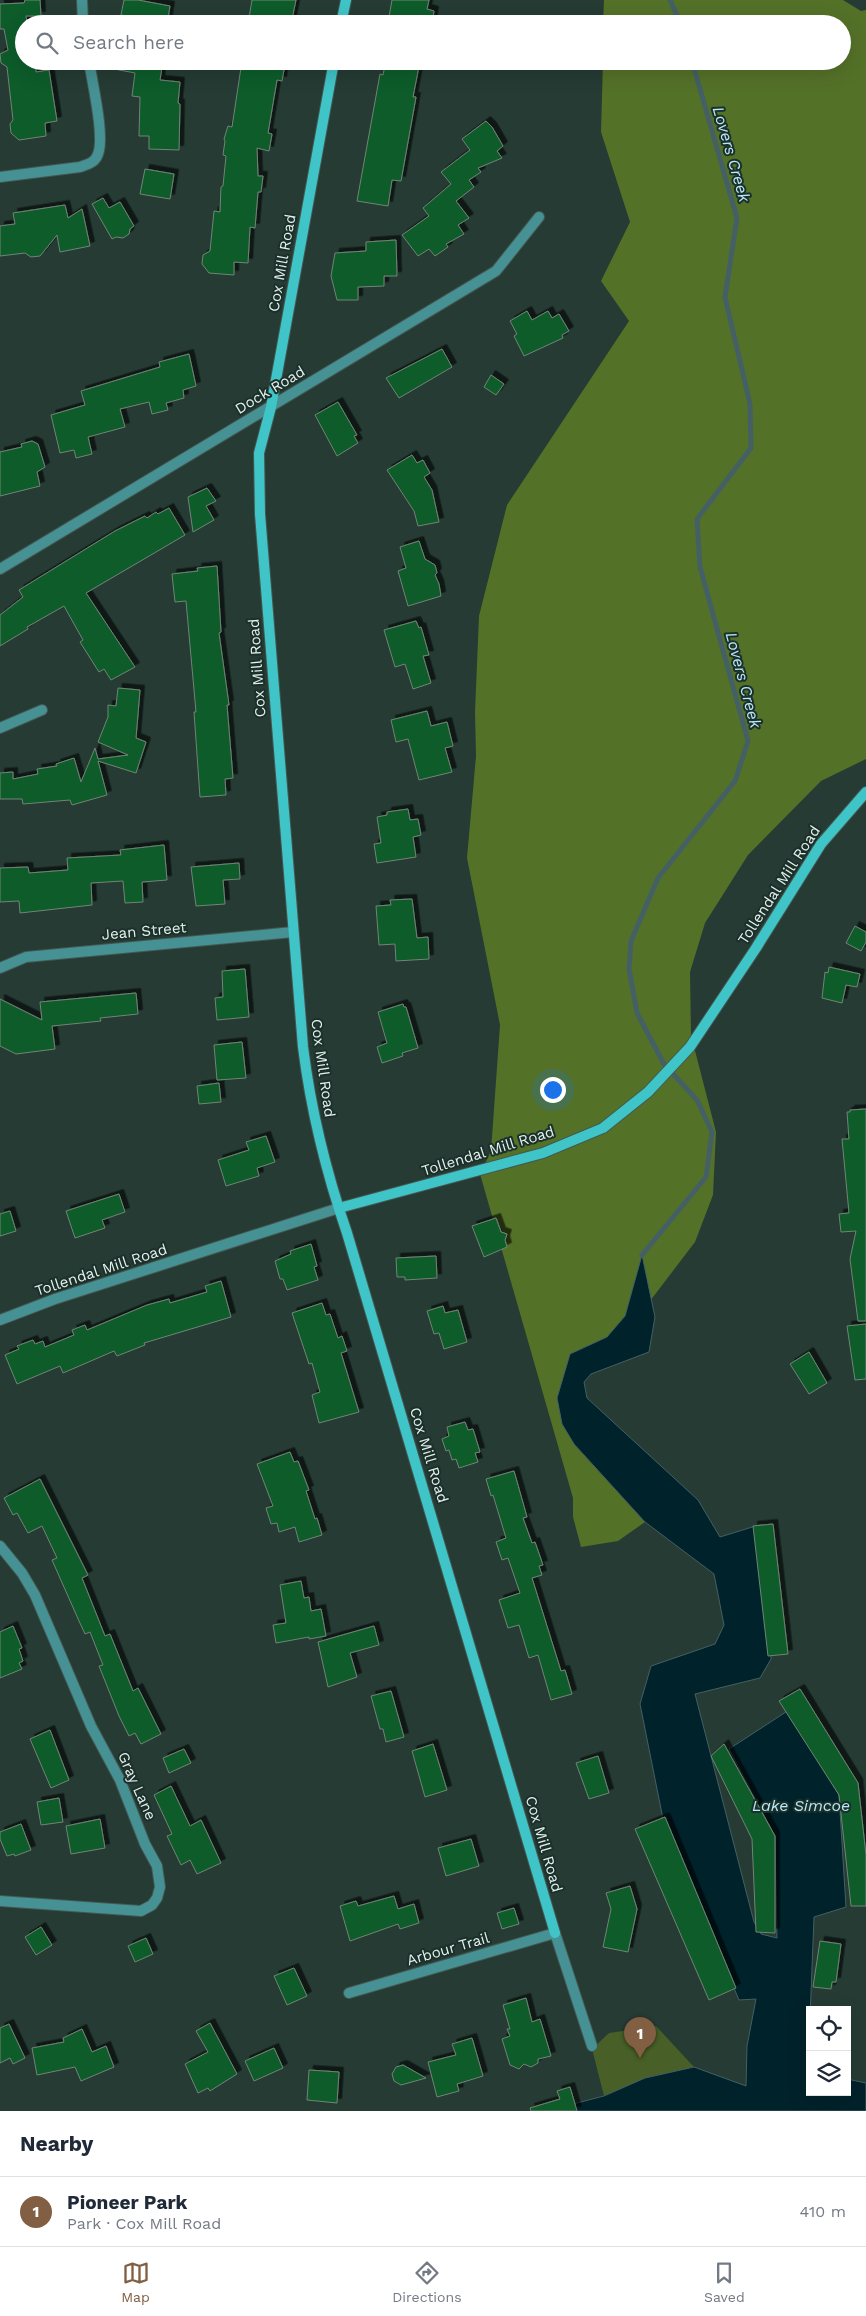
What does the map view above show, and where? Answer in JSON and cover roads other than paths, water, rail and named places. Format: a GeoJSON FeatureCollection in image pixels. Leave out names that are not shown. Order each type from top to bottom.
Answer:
{"type":"FeatureCollection","features":[{"type":"Feature","properties":{"kind":"street"},"geometry":{"type":"LineString","coordinates":[[82,0],[83,15]]}},
{"type":"Feature","properties":{"kind":"street"},"geometry":{"type":"LineString","coordinates":[[343,15],[346,0]]}},
{"type":"Feature","properties":{"kind":"street"},"geometry":{"type":"LineString","coordinates":[[0,177],[92,164],[98,155],[101,140],[90,70]]}},
{"type":"Feature","properties":{"kind":"street","name":"Cox Mill Road"},"geometry":{"type":"LineString","coordinates":[[332,70],[271,407],[259,453],[260,514],[292,932],[303,1047],[312,1111],[339,1208],[555,1933],[592,2046]]}},
{"type":"Feature","properties":{"kind":"street","name":"Dock Road"},"geometry":{"type":"LineString","coordinates":[[0,569],[496,271],[539,217]]}},
{"type":"Feature","properties":{"kind":"street"},"geometry":{"type":"LineString","coordinates":[[0,728],[42,710]]}},
{"type":"Feature","properties":{"kind":"street","name":"Tollendal Mill Road"},"geometry":{"type":"LineString","coordinates":[[0,1320],[55,1300],[339,1208],[543,1152],[603,1128],[648,1092],[690,1047],[818,850],[845,814],[866,792]]}},
{"type":"Feature","properties":{"kind":"street","name":"Jean Street"},"geometry":{"type":"LineString","coordinates":[[0,968],[26,956],[292,932]]}},
{"type":"Feature","properties":{"kind":"street","name":"Gray Lane"},"geometry":{"type":"LineString","coordinates":[[0,1546],[22,1573],[35,1595],[91,1726],[120,1780],[145,1844],[157,1866],[160,1887],[152,1905],[141,1911],[0,1902]]}},
{"type":"Feature","properties":{"kind":"street","name":"Arbour Trail"},"geometry":{"type":"LineString","coordinates":[[349,1993],[555,1933]]}},
{"type":"Feature","properties":{"kind":"water","name":"Lake Simcoe"},"geometry":{"type":"Polygon","coordinates":[[[642,1255],[655,1317],[649,1352],[591,1374],[584,1382],[587,1398],[698,1500],[720,1537],[762,1524],[771,1659],[760,1678],[695,1694],[754,1922],[761,1934],[777,1938],[775,1836],[729,1749],[789,1710],[839,1795],[846,1907],[814,1917],[811,2006],[806,2006],[806,2096],[851,2096],[851,2080],[866,2083],[866,2111],[546,2111],[604,2096],[645,2078],[694,2067],[746,2086],[747,2046],[756,1999],[739,2000],[663,1819],[640,1704],[651,1666],[715,1644],[724,1625],[714,1574],[645,1522],[574,1444],[562,1424],[557,1398],[570,1354],[607,1337],[625,1316],[642,1255]]]}},
{"type":"Feature","properties":{"kind":"waterway","name":"Lovers Creek"},"geometry":{"type":"LineString","coordinates":[[670,0],[677,15]]}},
{"type":"Feature","properties":{"kind":"waterway","name":"Lovers Creek"},"geometry":{"type":"LineString","coordinates":[[642,1255],[706,1177],[712,1132],[697,1100],[664,1064],[637,1013],[629,969],[631,941],[658,878],[735,781],[748,741],[700,567],[697,519],[751,448],[750,404],[725,297],[737,218],[695,70]]}},
{"type":"Feature","properties":{"kind":"place","name":"Pioneer Park"},"geometry":{"type":"Point","coordinates":[640,2058]}}]}
